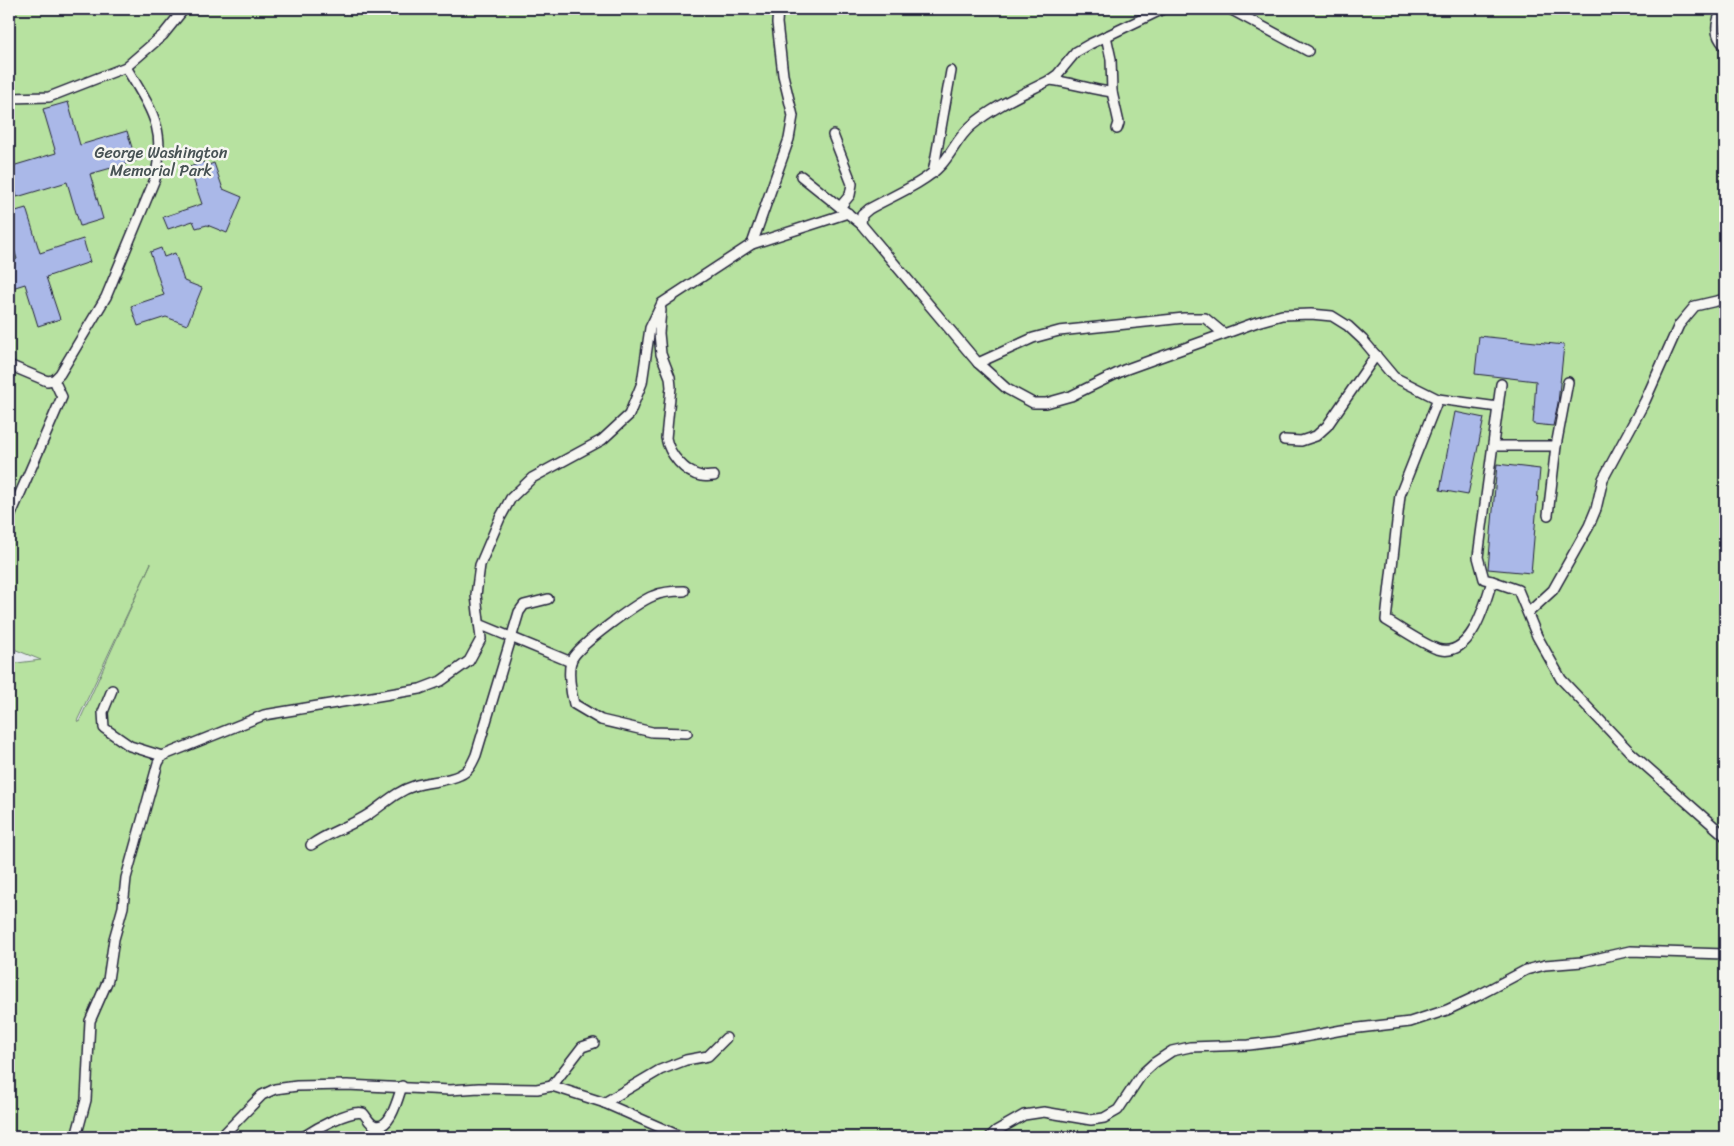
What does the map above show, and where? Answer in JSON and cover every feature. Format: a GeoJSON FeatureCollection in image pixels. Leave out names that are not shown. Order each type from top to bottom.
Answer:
{"type":"FeatureCollection","features":[{"type":"Feature","properties":{"kind":"lane"},"geometry":{"type":"LineString","coordinates":[[9,98],[49,97],[126,67],[163,35],[184,9]]}},
{"type":"Feature","properties":{"kind":"lane"},"geometry":{"type":"LineString","coordinates":[[752,244],[789,139],[793,116],[783,75],[777,23],[778,9]]}},
{"type":"Feature","properties":{"kind":"lane"},"geometry":{"type":"LineString","coordinates":[[861,224],[862,215],[869,209],[933,173],[941,166],[971,126],[992,110],[1050,80],[1057,75],[1076,52],[1163,9]]}},
{"type":"Feature","properties":{"kind":"lane"},"geometry":{"type":"LineString","coordinates":[[1230,9],[1308,51]]}},
{"type":"Feature","properties":{"kind":"lane"},"geometry":{"type":"LineString","coordinates":[[1722,9],[1716,29],[1719,40],[1725,46]]}},
{"type":"Feature","properties":{"kind":"lane"},"geometry":{"type":"LineString","coordinates":[[1106,36],[1111,59],[1112,92],[1118,122],[1117,129]]}},
{"type":"Feature","properties":{"kind":"lane"},"geometry":{"type":"LineString","coordinates":[[9,365],[40,380],[54,380],[60,374],[106,297],[155,179],[160,158],[160,146],[155,118],[126,67]]}},
{"type":"Feature","properties":{"kind":"lane"},"geometry":{"type":"LineString","coordinates":[[933,173],[951,71]]}},
{"type":"Feature","properties":{"kind":"lane"},"geometry":{"type":"LineString","coordinates":[[1050,80],[1062,81],[1098,91],[1112,92]]}},
{"type":"Feature","properties":{"kind":"lane"},"geometry":{"type":"LineString","coordinates":[[76,1137],[86,1100],[90,1021],[108,980],[114,939],[123,907],[126,878],[158,763],[162,756],[264,715],[420,689],[441,681],[469,661],[481,639],[476,595],[480,565],[500,518],[511,498],[532,478],[602,440],[629,415],[642,383],[650,328],[662,303],[752,244],[844,210],[852,184],[832,135]]}},
{"type":"Feature","properties":{"kind":"lane"},"geometry":{"type":"LineString","coordinates":[[801,176],[861,224],[978,363],[1007,389],[1033,403],[1046,403],[1071,396],[1124,370],[1223,333],[1282,315],[1311,314],[1332,316],[1353,330],[1394,377],[1438,399],[1498,407]]}},
{"type":"Feature","properties":{"kind":"lane"},"geometry":{"type":"LineString","coordinates":[[1528,613],[1553,590],[1589,526],[1604,479],[1645,401],[1679,325],[1695,306],[1725,299]]}},
{"type":"Feature","properties":{"kind":"lane"},"geometry":{"type":"LineString","coordinates":[[662,303],[659,333],[661,354],[670,377],[666,438],[668,448],[693,473],[701,476],[714,476]]}},
{"type":"Feature","properties":{"kind":"lane"},"geometry":{"type":"LineString","coordinates":[[1707,303],[1725,307]]}},
{"type":"Feature","properties":{"kind":"lane"},"geometry":{"type":"LineString","coordinates":[[978,363],[1033,338],[1059,331],[1184,318],[1205,318],[1223,333]]}},
{"type":"Feature","properties":{"kind":"lane"},"geometry":{"type":"LineString","coordinates":[[1284,440],[1301,441],[1316,436],[1327,426],[1376,355]]}},
{"type":"Feature","properties":{"kind":"lane"},"geometry":{"type":"LineString","coordinates":[[9,519],[62,397],[54,380]]}},
{"type":"Feature","properties":{"kind":"lane"},"geometry":{"type":"LineString","coordinates":[[1548,515],[1556,446],[1568,382]]}},
{"type":"Feature","properties":{"kind":"lane"},"geometry":{"type":"LineString","coordinates":[[1501,384],[1478,557],[1484,579],[1492,580],[1518,590],[1537,636],[1561,679],[1630,752],[1725,836]]}},
{"type":"Feature","properties":{"kind":"lane"},"geometry":{"type":"LineString","coordinates":[[1438,399],[1400,495],[1386,620],[1438,649],[1452,651],[1464,643],[1479,621],[1492,580]]}},
{"type":"Feature","properties":{"kind":"lane"},"geometry":{"type":"LineString","coordinates":[[1493,446],[1556,446]]}},
{"type":"Feature","properties":{"kind":"lane"},"geometry":{"type":"LineString","coordinates":[[684,591],[654,595],[628,611],[583,646],[571,660],[570,685],[574,704],[601,720],[652,732],[687,733]]}},
{"type":"Feature","properties":{"kind":"lane"},"geometry":{"type":"LineString","coordinates":[[311,845],[370,813],[389,798],[402,791],[414,786],[459,776],[470,768],[476,755],[519,612],[524,605],[548,599]]}},
{"type":"Feature","properties":{"kind":"lane"},"geometry":{"type":"LineString","coordinates":[[479,624],[571,662]]}},
{"type":"Feature","properties":{"kind":"lane"},"geometry":{"type":"LineString","coordinates":[[112,690],[103,712],[104,728],[130,746],[162,756]]}},
{"type":"Feature","properties":{"kind":"lane"},"geometry":{"type":"LineString","coordinates":[[990,1137],[996,1131],[1024,1115],[1044,1112],[1091,1120],[1104,1118],[1118,1110],[1142,1074],[1154,1063],[1172,1052],[1190,1047],[1249,1045],[1342,1030],[1410,1022],[1454,1006],[1526,970],[1545,965],[1582,962],[1630,951],[1725,954]]}},
{"type":"Feature","properties":{"kind":"lane"},"geometry":{"type":"LineString","coordinates":[[604,1103],[660,1070],[686,1060],[708,1056],[726,1038]]}},
{"type":"Feature","properties":{"kind":"lane"},"geometry":{"type":"LineString","coordinates":[[552,1086],[582,1047],[594,1043]]}},
{"type":"Feature","properties":{"kind":"lane"},"geometry":{"type":"LineString","coordinates":[[221,1137],[262,1095],[275,1089],[347,1084],[450,1090],[480,1088],[537,1089],[552,1086],[604,1103],[682,1137]]}},
{"type":"Feature","properties":{"kind":"lane"},"geometry":{"type":"LineString","coordinates":[[309,1136],[358,1112],[363,1113],[370,1123],[375,1126],[382,1126],[389,1120],[402,1086]]}},
{"type":"Feature","properties":{"kind":"path"},"geometry":{"type":"LineString","coordinates":[[336,9],[353,16]]}},
{"type":"Feature","properties":{"kind":"green space","name":"George Washington Memorial Park"},"geometry":{"type":"Polygon","coordinates":[[[9,9],[1725,9],[1725,1137],[9,1137],[9,664],[41,660],[9,647],[9,9]],[[151,563],[77,721],[79,722],[151,563]]]}},
{"type":"Feature","properties":{"kind":"building"},"geometry":{"type":"Polygon","coordinates":[[[68,102],[80,145],[127,131],[136,161],[90,174],[103,219],[80,226],[67,182],[17,197],[9,168],[56,153],[43,109],[68,102]]]}},
{"type":"Feature","properties":{"kind":"building"},"geometry":{"type":"Polygon","coordinates":[[[204,162],[206,166],[214,163],[223,189],[242,197],[227,233],[207,225],[196,228],[193,221],[168,229],[163,217],[202,204],[189,167],[204,162]]]}},
{"type":"Feature","properties":{"kind":"building"},"geometry":{"type":"Polygon","coordinates":[[[26,208],[40,253],[83,239],[90,262],[46,277],[60,319],[38,326],[25,284],[9,289],[9,262],[17,259],[9,233],[9,213],[26,208]]]}},
{"type":"Feature","properties":{"kind":"building"},"geometry":{"type":"Polygon","coordinates":[[[161,248],[164,257],[175,253],[184,281],[202,288],[187,325],[166,317],[138,326],[131,306],[164,295],[150,252],[161,248]]]}},
{"type":"Feature","properties":{"kind":"building"},"geometry":{"type":"Polygon","coordinates":[[[1479,336],[1564,345],[1558,403],[1553,426],[1533,424],[1536,381],[1475,374],[1479,336]]]}},
{"type":"Feature","properties":{"kind":"building"},"geometry":{"type":"Polygon","coordinates":[[[1455,412],[1484,418],[1468,495],[1440,490],[1455,412]]]}},
{"type":"Feature","properties":{"kind":"building"},"geometry":{"type":"Polygon","coordinates":[[[1497,464],[1540,469],[1531,573],[1488,569],[1497,464]]]}}]}
